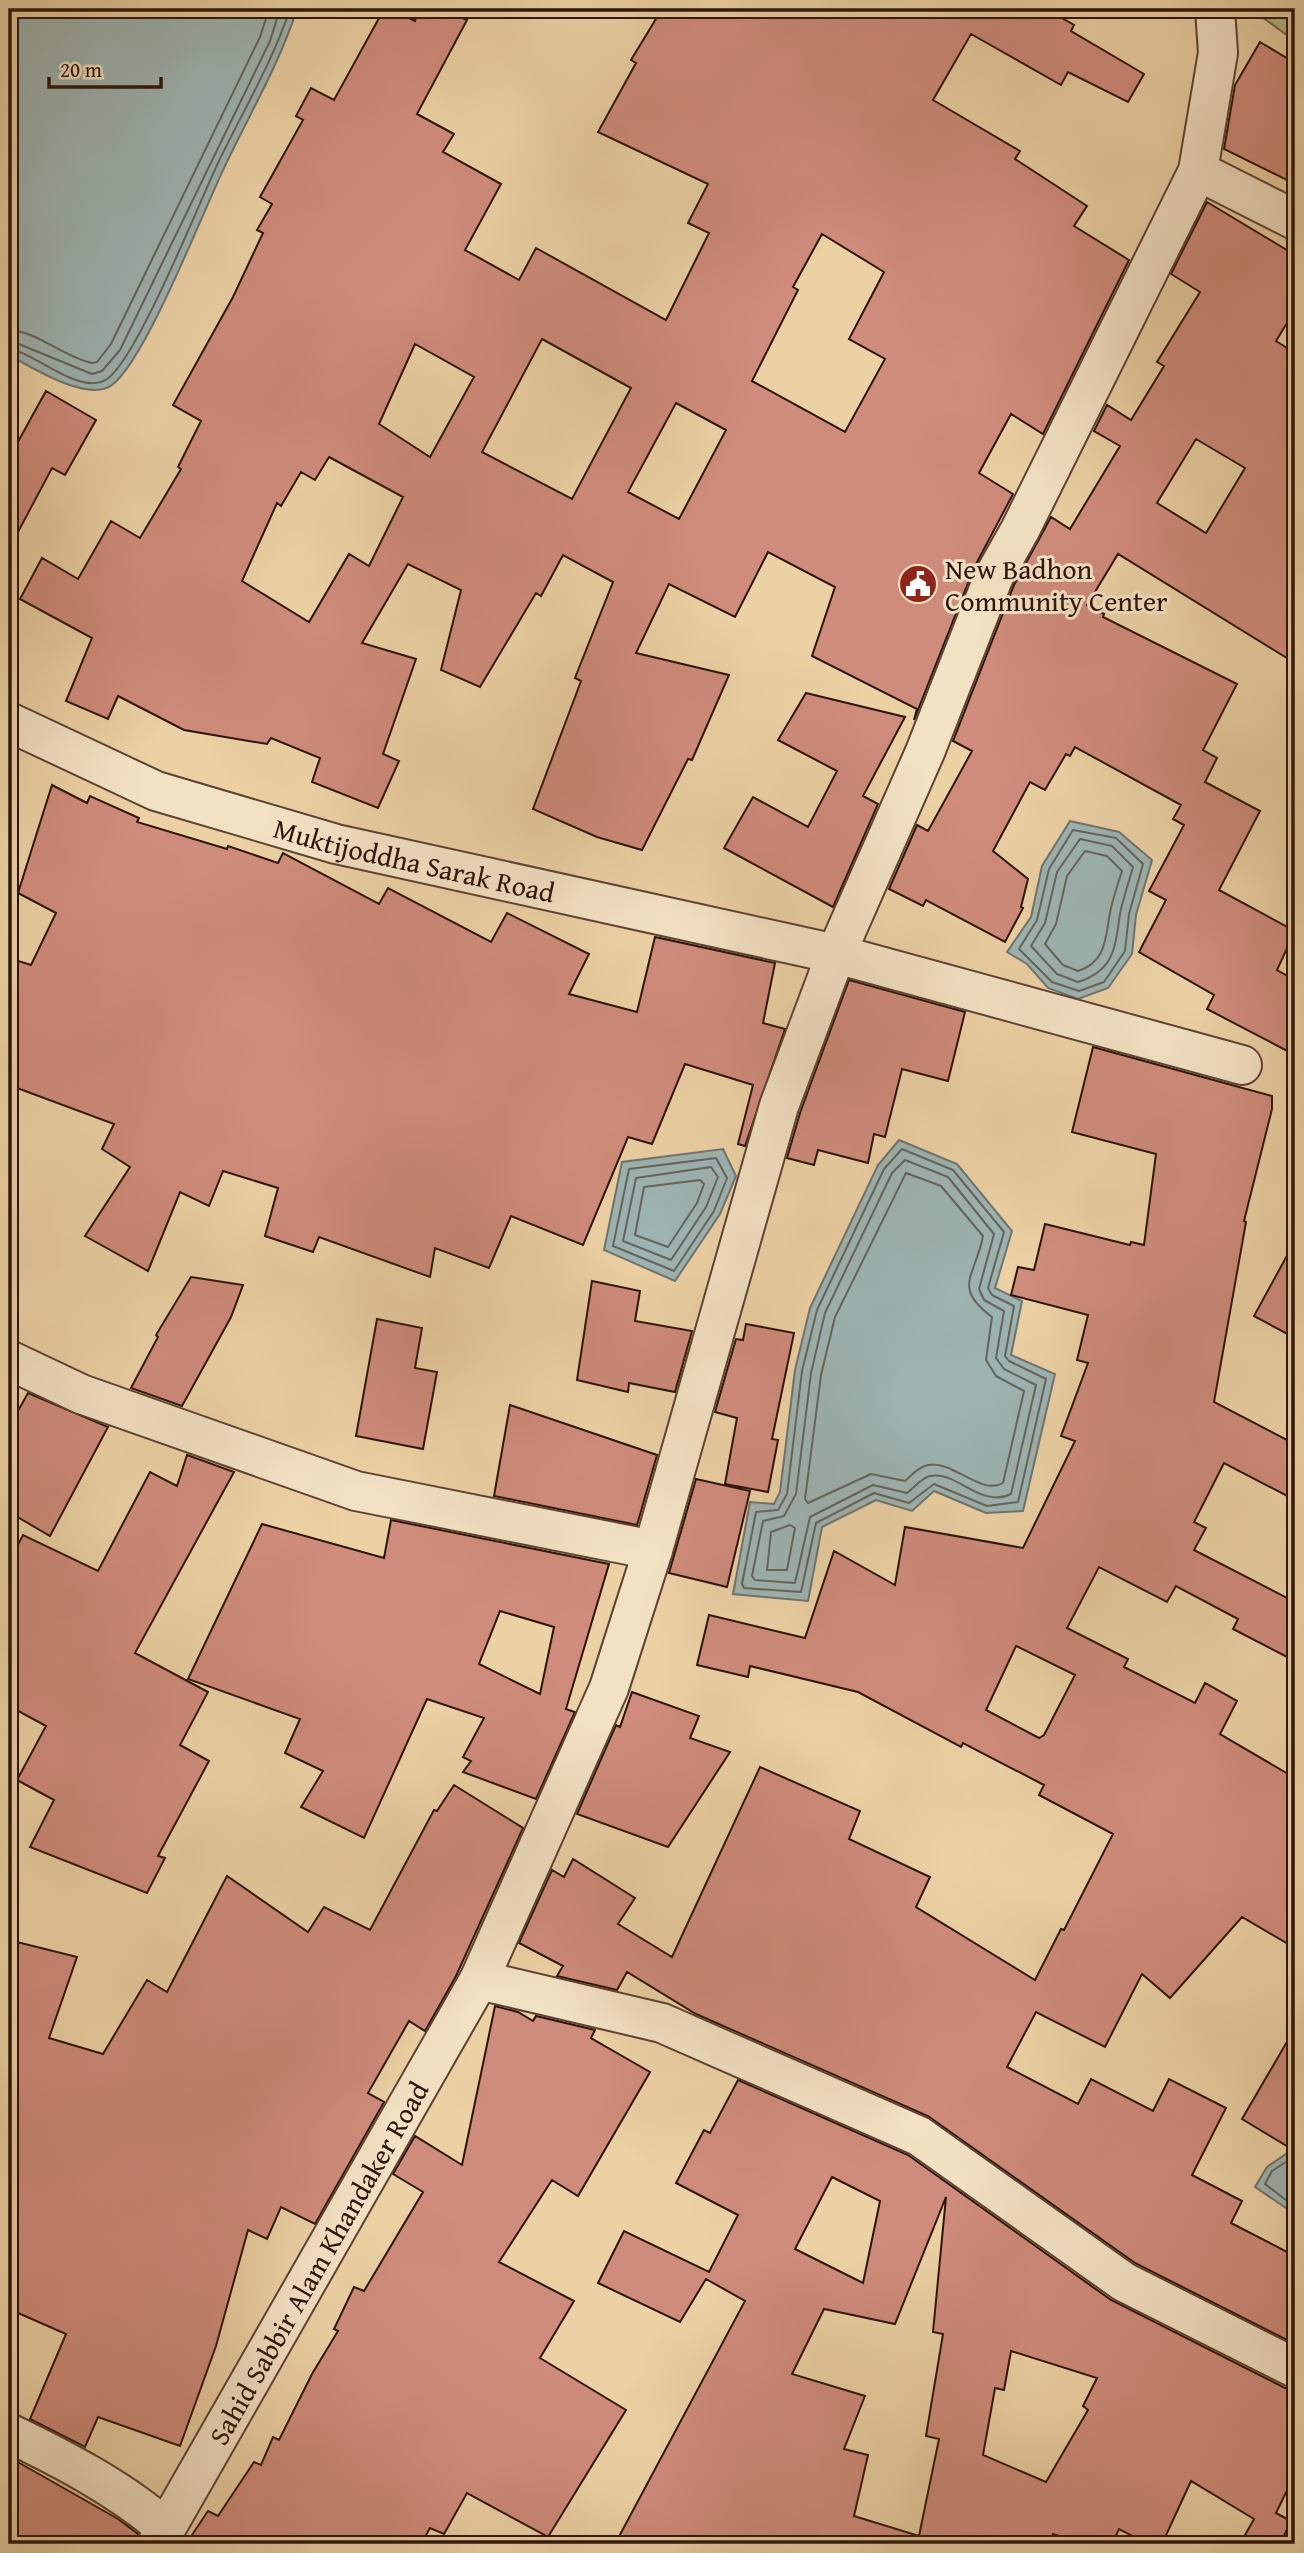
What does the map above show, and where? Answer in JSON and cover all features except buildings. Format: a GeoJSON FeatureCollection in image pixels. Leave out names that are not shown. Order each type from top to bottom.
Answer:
{"type":"FeatureCollection","features":[{"type":"Feature","properties":{"kind":"street","name":"Sahid Sabbir Alam Khandaker Road"},"geometry":{"type":"LineString","coordinates":[[161,2537],[479,1980],[609,1688],[653,1550],[779,1106],[836,954],[925,752],[993,576],[1020,530],[1198,171],[1218,53],[1215,9]]}},
{"type":"Feature","properties":{"kind":"street"},"geometry":{"type":"LineString","coordinates":[[1198,171],[1295,220]]}},
{"type":"Feature","properties":{"kind":"street","name":"Muktijoddha Sarak Road"},"geometry":{"type":"LineString","coordinates":[[9,722],[156,791],[336,844],[836,954],[1242,1065]]}},
{"type":"Feature","properties":{"kind":"street"},"geometry":{"type":"LineString","coordinates":[[9,1360],[81,1394],[356,1491],[653,1550]]}},
{"type":"Feature","properties":{"kind":"street"},"geometry":{"type":"LineString","coordinates":[[479,1980],[662,2023],[919,2136],[1124,2282],[1295,2368]]}},
{"type":"Feature","properties":{"kind":"street"},"geometry":{"type":"LineString","coordinates":[[9,2433],[55,2455],[139,2507],[161,2537]]}},
{"type":"Feature","properties":{"kind":"green space"},"geometry":{"type":"Polygon","coordinates":[[[1251,9],[1295,9],[1295,41],[1251,9]]]}},
{"type":"Feature","properties":{"kind":"water"},"geometry":{"type":"Polygon","coordinates":[[[9,9],[297,9],[273,70],[224,168],[157,317],[126,370],[112,385],[102,389],[75,387],[45,375],[9,355],[9,9]]]}},
{"type":"Feature","properties":{"kind":"water"},"geometry":{"type":"Polygon","coordinates":[[[1070,821],[1119,832],[1152,860],[1136,915],[1132,954],[1108,988],[1078,999],[1048,988],[1027,964],[1007,952],[1031,917],[1042,866],[1070,821]]]}},
{"type":"Feature","properties":{"kind":"water"},"geometry":{"type":"Polygon","coordinates":[[[899,1140],[957,1164],[1012,1231],[995,1288],[1022,1301],[1011,1355],[1055,1374],[1023,1511],[986,1513],[934,1491],[912,1511],[876,1500],[822,1527],[808,1601],[733,1594],[750,1502],[774,1504],[780,1492],[795,1370],[810,1308],[878,1165],[899,1140]]]}},
{"type":"Feature","properties":{"kind":"water"},"geometry":{"type":"Polygon","coordinates":[[[723,1149],[736,1176],[720,1214],[675,1281],[604,1250],[622,1162],[723,1149]]]}},
{"type":"Feature","properties":{"kind":"water"},"geometry":{"type":"Polygon","coordinates":[[[1293,2149],[1295,2214],[1255,2187],[1267,2167],[1293,2149]]]}},
{"type":"Feature","properties":{"kind":"place","name":"New Badhon Community Center"},"geometry":{"type":"Point","coordinates":[918,584]}}]}
